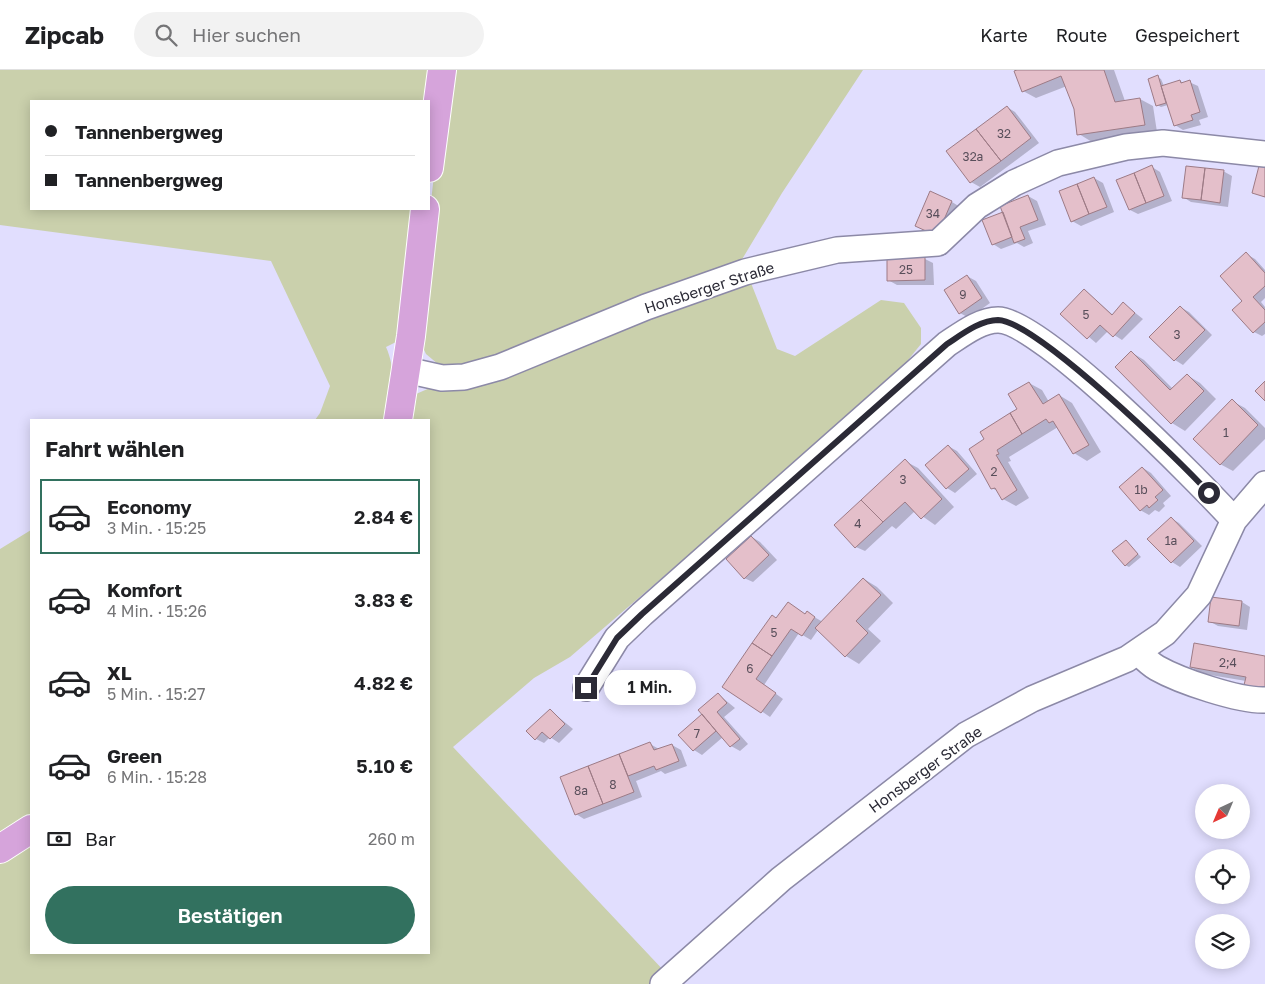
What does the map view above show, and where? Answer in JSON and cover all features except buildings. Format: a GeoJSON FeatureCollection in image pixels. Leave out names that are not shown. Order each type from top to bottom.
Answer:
{"type":"FeatureCollection","features":[{"type":"Feature","properties":{"kind":"main road"},"geometry":{"type":"LineString","coordinates":[[430,160],[442,70]]}},
{"type":"Feature","properties":{"kind":"main road"},"geometry":{"type":"LineString","coordinates":[[398,419],[406,370],[424,210]]}},
{"type":"Feature","properties":{"kind":"main road"},"geometry":{"type":"LineString","coordinates":[[0,849],[30,830]]}},
{"type":"Feature","properties":{"kind":"street","name":"Honsberger Straße"},"geometry":{"type":"LineString","coordinates":[[406,370],[442,378],[464,377],[500,368],[646,307],[745,272],[837,250],[938,244],[977,206],[1014,182],[1058,163],[1126,147],[1162,143],[1265,154]]}},
{"type":"Feature","properties":{"kind":"street"},"geometry":{"type":"LineString","coordinates":[[586,688],[617,638],[642,614],[947,344],[983,324],[998,320],[1015,324],[1059,355],[1160,445],[1196,479],[1234,520]]}},
{"type":"Feature","properties":{"kind":"street","name":"Honsberger Straße"},"geometry":{"type":"LineString","coordinates":[[663,984],[780,879],[966,735],[1032,699],[1139,653],[1165,633],[1199,595],[1234,520],[1265,484]]}},
{"type":"Feature","properties":{"kind":"street"},"geometry":{"type":"LineString","coordinates":[[1139,653],[1155,667],[1168,673],[1221,692],[1265,700]]}},
{"type":"Feature","properties":{"kind":"green space"},"geometry":{"type":"Polygon","coordinates":[[[0,70],[442,70],[429,100],[30,100],[30,210],[419,210],[396,342],[386,347],[392,365],[392,392],[387,419],[316,419],[320,413],[330,386],[271,261],[0,225],[0,70]]]}},
{"type":"Feature","properties":{"kind":"green space"},"geometry":{"type":"Polygon","coordinates":[[[446,70],[863,70],[782,193],[738,266],[508,358],[445,370],[426,354],[416,333],[446,70]]]}},
{"type":"Feature","properties":{"kind":"green space"},"geometry":{"type":"Polygon","coordinates":[[[749,278],[777,349],[795,356],[881,300],[904,303],[921,328],[921,344],[892,380],[570,657],[534,678],[453,747],[666,973],[653,984],[0,984],[0,852],[30,833],[30,954],[430,954],[430,419],[401,419],[404,402],[416,394],[439,384],[749,278]]]}},
{"type":"Feature","properties":{"kind":"green space"},"geometry":{"type":"Polygon","coordinates":[[[30,531],[30,824],[0,842],[0,549],[30,531]]]}},
{"type":"Feature","properties":{"kind":"route"},"geometry":{"type":"LineString","coordinates":[[586,688],[617,638],[642,614],[947,344],[983,324],[998,320],[1015,324],[1034,335],[1132,418],[1209,493]]}}]}
